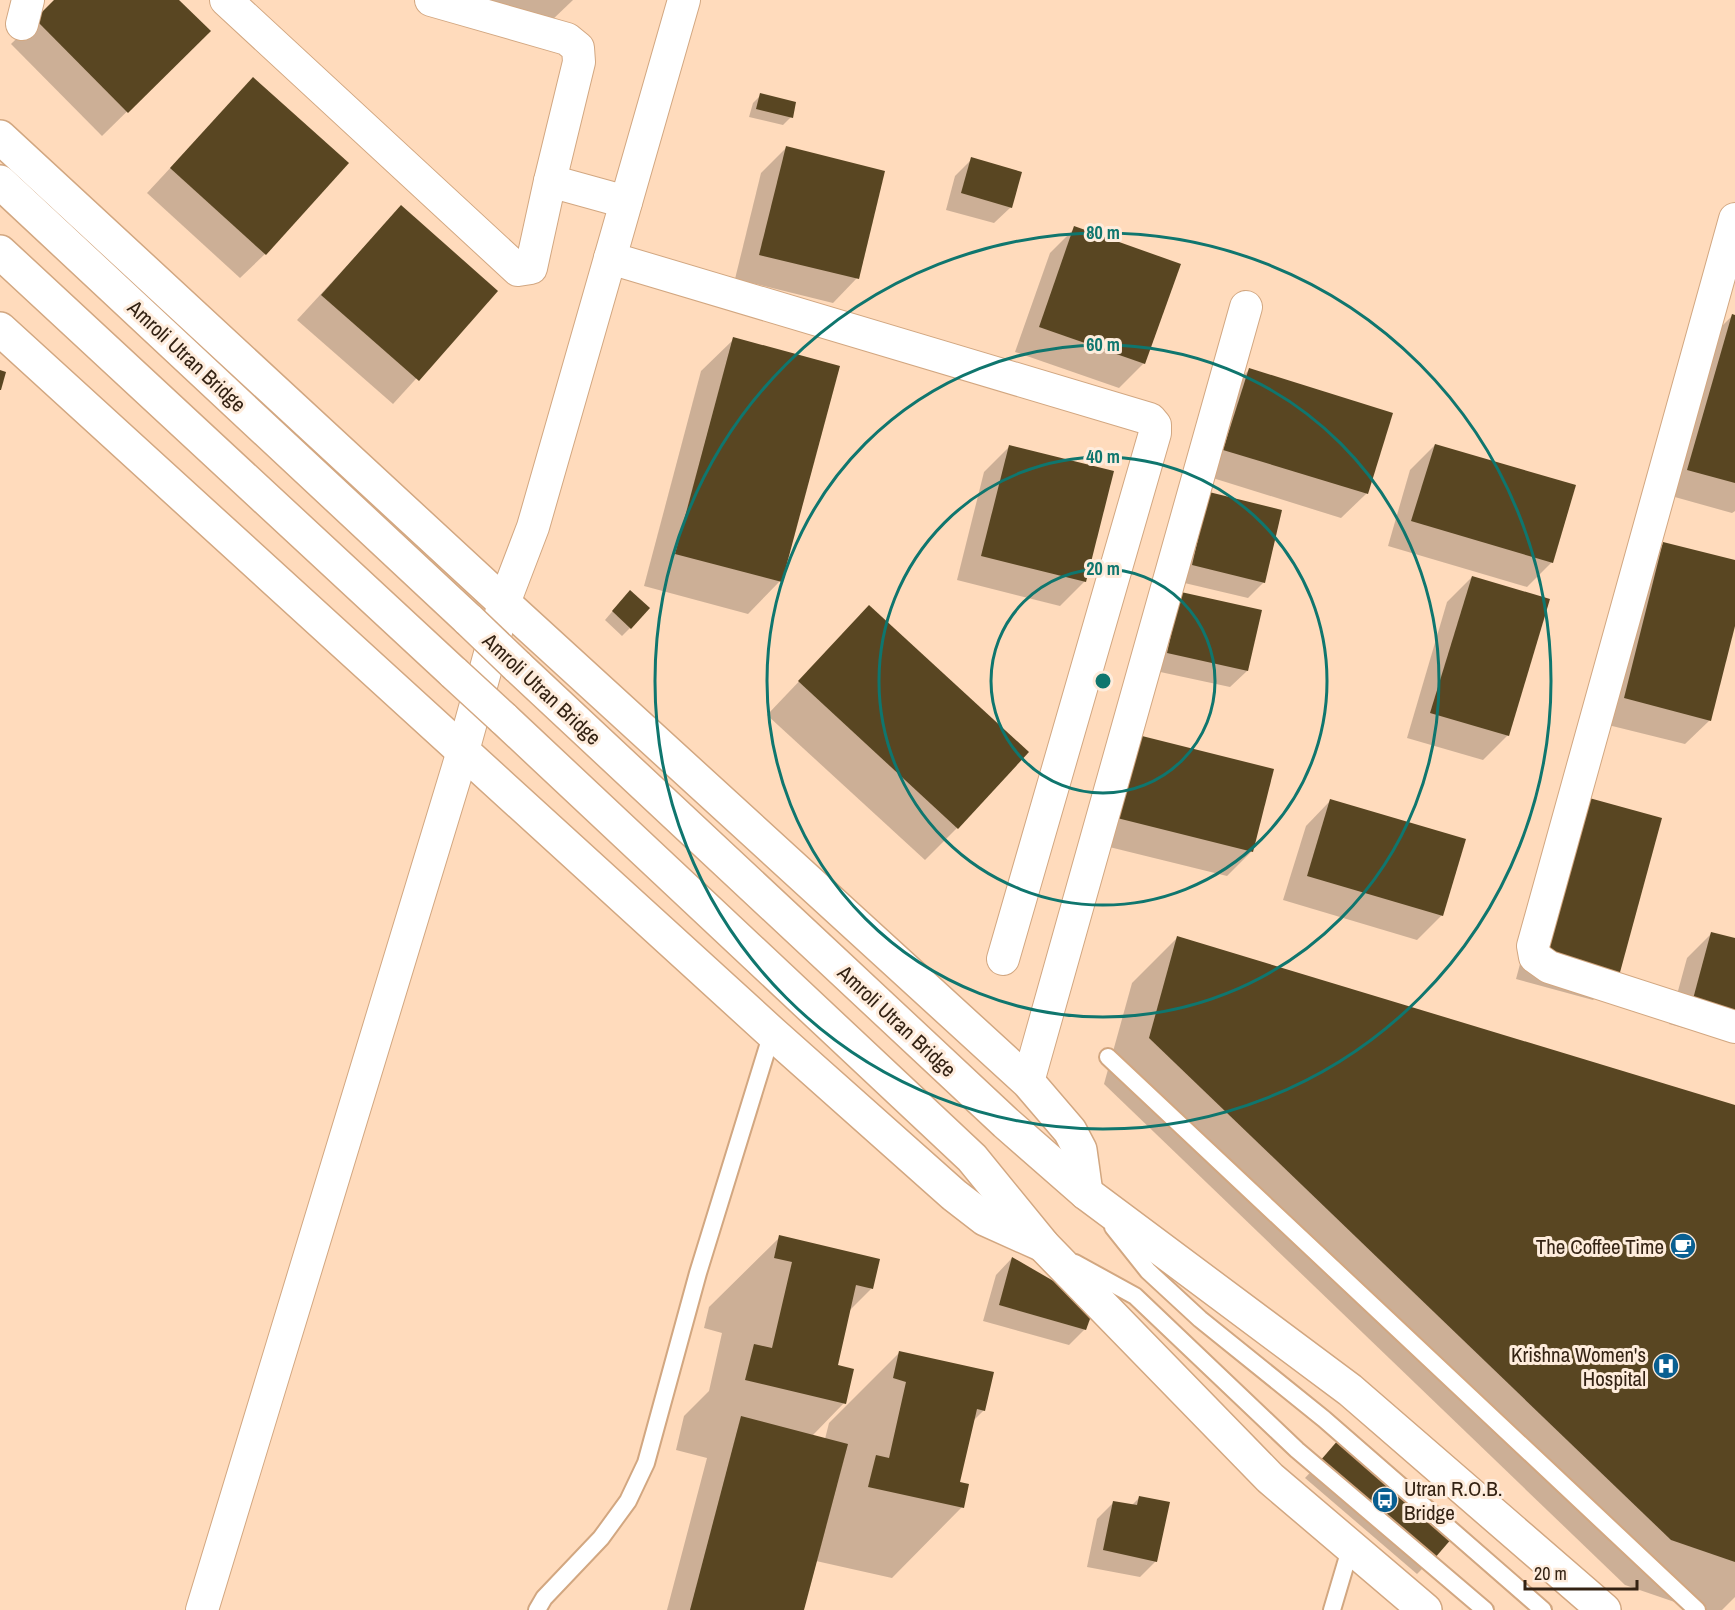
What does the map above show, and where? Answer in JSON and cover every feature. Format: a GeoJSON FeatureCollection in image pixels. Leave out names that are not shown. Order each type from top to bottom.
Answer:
{"type":"FeatureCollection","features":[{"type":"Feature","properties":{"kind":"main road"},"geometry":{"type":"LineString","coordinates":[[0,137],[504,603],[1029,1082],[1070,1131],[1080,1150],[1086,1193]]}},
{"type":"Feature","properties":{"kind":"main road","name":"Amroli Utran Bridge"},"geometry":{"type":"LineString","coordinates":[[9,190],[1006,1123],[1086,1193],[1350,1390],[1604,1610]]}},
{"type":"Feature","properties":{"kind":"main road"},"geometry":{"type":"LineString","coordinates":[[0,252],[503,718],[972,1158],[1043,1245],[1270,1478],[1425,1610]]}},
{"type":"Feature","properties":{"kind":"main road"},"geometry":{"type":"LineString","coordinates":[[0,329],[772,1033],[954,1195],[985,1219],[1043,1245]]}},
{"type":"Feature","properties":{"kind":"street"},"geometry":{"type":"LineString","coordinates":[[226,0],[518,270],[531,268],[579,62],[578,48],[567,39],[430,0]]}},
{"type":"Feature","properties":{"kind":"street"},"geometry":{"type":"LineString","coordinates":[[202,1610],[463,752],[504,603],[532,527],[684,0]]}},
{"type":"Feature","properties":{"kind":"street"},"geometry":{"type":"LineString","coordinates":[[550,181],[626,202]]}},
{"type":"Feature","properties":{"kind":"street"},"geometry":{"type":"LineString","coordinates":[[1735,219],[1533,946],[1535,957],[1549,967],[1735,1027]]}},
{"type":"Feature","properties":{"kind":"street"},"geometry":{"type":"LineString","coordinates":[[610,258],[1150,419],[1155,425],[1155,433],[1003,959]]}},
{"type":"Feature","properties":{"kind":"street"},"geometry":{"type":"LineString","coordinates":[[1029,1082],[1246,307]]}},
{"type":"Feature","properties":{"kind":"lane"},"geometry":{"type":"LineString","coordinates":[[537,1610],[544,1598],[608,1529],[628,1501],[645,1463],[698,1273],[772,1033]]}},
{"type":"Feature","properties":{"kind":"lane"},"geometry":{"type":"LineString","coordinates":[[1108,1057],[1697,1610]]}},
{"type":"Feature","properties":{"kind":"lane"},"geometry":{"type":"LineString","coordinates":[[1086,1193],[1148,1271],[1543,1610]]}},
{"type":"Feature","properties":{"kind":"lane"},"geometry":{"type":"LineString","coordinates":[[1043,1245],[1135,1296],[1297,1450],[1485,1610]]}},
{"type":"Feature","properties":{"kind":"lane"},"geometry":{"type":"LineString","coordinates":[[1332,1610],[1351,1546]]}},
{"type":"Feature","properties":{"kind":"building"},"geometry":{"type":"Polygon","coordinates":[[[54,0],[179,0],[211,31],[128,113],[35,19],[54,0]]]}},
{"type":"Feature","properties":{"kind":"building"},"geometry":{"type":"Polygon","coordinates":[[[253,77],[349,163],[266,255],[170,168],[253,77]]]}},
{"type":"Feature","properties":{"kind":"building"},"geometry":{"type":"Polygon","coordinates":[[[760,93],[796,102],[793,118],[756,109],[760,93]]]}},
{"type":"Feature","properties":{"kind":"building"},"geometry":{"type":"Polygon","coordinates":[[[786,146],[885,171],[859,279],[759,255],[786,146]]]}},
{"type":"Feature","properties":{"kind":"building"},"geometry":{"type":"Polygon","coordinates":[[[971,157],[1022,172],[1012,208],[961,193],[971,157]]]}},
{"type":"Feature","properties":{"kind":"building"},"geometry":{"type":"Polygon","coordinates":[[[401,205],[498,291],[419,381],[321,295],[401,205]]]}},
{"type":"Feature","properties":{"kind":"building"},"geometry":{"type":"Polygon","coordinates":[[[1074,226],[1181,264],[1145,364],[1039,327],[1074,226]]]}},
{"type":"Feature","properties":{"kind":"building"},"geometry":{"type":"Polygon","coordinates":[[[1732,314],[1735,315],[1735,483],[1687,470],[1732,314]]]}},
{"type":"Feature","properties":{"kind":"building"},"geometry":{"type":"Polygon","coordinates":[[[733,337],[840,366],[782,582],[675,554],[733,337]]]}},
{"type":"Feature","properties":{"kind":"building"},"geometry":{"type":"Polygon","coordinates":[[[1249,368],[1393,413],[1368,494],[1223,450],[1249,368]]]}},
{"type":"Feature","properties":{"kind":"building"},"geometry":{"type":"Polygon","coordinates":[[[0,370],[6,372],[1,390],[0,390],[0,370]]]}},
{"type":"Feature","properties":{"kind":"building"},"geometry":{"type":"Polygon","coordinates":[[[1435,444],[1576,485],[1553,563],[1411,521],[1435,444]]]}},
{"type":"Feature","properties":{"kind":"building"},"geometry":{"type":"Polygon","coordinates":[[[1009,445],[1114,471],[1086,582],[981,556],[1009,445]]]}},
{"type":"Feature","properties":{"kind":"building"},"geometry":{"type":"Polygon","coordinates":[[[1209,492],[1282,510],[1265,583],[1192,565],[1209,492]]]}},
{"type":"Feature","properties":{"kind":"building"},"geometry":{"type":"Polygon","coordinates":[[[1663,542],[1735,560],[1735,626],[1711,721],[1624,698],[1663,542]]]}},
{"type":"Feature","properties":{"kind":"building"},"geometry":{"type":"Polygon","coordinates":[[[1472,576],[1550,599],[1509,736],[1430,713],[1472,576]]]}},
{"type":"Feature","properties":{"kind":"building"},"geometry":{"type":"Polygon","coordinates":[[[630,590],[650,608],[631,629],[612,611],[630,590]]]}},
{"type":"Feature","properties":{"kind":"building"},"geometry":{"type":"Polygon","coordinates":[[[1181,592],[1262,610],[1248,671],[1167,653],[1181,592]]]}},
{"type":"Feature","properties":{"kind":"building"},"geometry":{"type":"Polygon","coordinates":[[[869,605],[1029,752],[958,829],[798,681],[869,605]]]}},
{"type":"Feature","properties":{"kind":"building"},"geometry":{"type":"Polygon","coordinates":[[[1134,734],[1274,769],[1253,852],[1113,817],[1134,734]]]}},
{"type":"Feature","properties":{"kind":"building"},"geometry":{"type":"Polygon","coordinates":[[[1582,796],[1662,818],[1619,976],[1540,954],[1582,796]]]}},
{"type":"Feature","properties":{"kind":"building"},"geometry":{"type":"Polygon","coordinates":[[[1330,799],[1466,839],[1443,916],[1307,876],[1330,799]]]}},
{"type":"Feature","properties":{"kind":"building"},"geometry":{"type":"Polygon","coordinates":[[[1711,932],[1735,938],[1735,1011],[1693,999],[1711,932]]]}},
{"type":"Feature","properties":{"kind":"building"},"geometry":{"type":"Polygon","coordinates":[[[1177,936],[1735,1105],[1735,1562],[1671,1540],[1149,1038],[1177,936]]]}},
{"type":"Feature","properties":{"kind":"building"},"geometry":{"type":"Polygon","coordinates":[[[779,1235],[880,1259],[873,1289],[856,1285],[838,1365],[854,1369],[846,1404],[745,1380],[754,1344],[772,1348],[792,1262],[774,1258],[779,1235]]]}},
{"type":"Feature","properties":{"kind":"building"},"geometry":{"type":"Polygon","coordinates":[[[1012,1257],[1095,1305],[1086,1330],[999,1305],[1012,1257]]]}},
{"type":"Feature","properties":{"kind":"building"},"geometry":{"type":"Polygon","coordinates":[[[899,1351],[994,1372],[985,1411],[977,1409],[960,1482],[969,1484],[964,1508],[868,1487],[876,1455],[889,1458],[906,1382],[893,1378],[899,1351]]]}},
{"type":"Feature","properties":{"kind":"building"},"geometry":{"type":"Polygon","coordinates":[[[741,1416],[848,1444],[804,1610],[690,1610],[741,1416]]]}},
{"type":"Feature","properties":{"kind":"building"},"geometry":{"type":"Polygon","coordinates":[[[1339,1439],[1453,1537],[1434,1559],[1320,1461],[1339,1439]]]}},
{"type":"Feature","properties":{"kind":"building"},"geometry":{"type":"Polygon","coordinates":[[[1139,1496],[1170,1502],[1157,1562],[1103,1550],[1113,1501],[1137,1505],[1139,1496]]]}},
{"type":"Feature","properties":{"kind":"place","name":"The Coffee Time"},"geometry":{"type":"Point","coordinates":[1683,1246]}},
{"type":"Feature","properties":{"kind":"place","name":"Krishna Women's Hospital"},"geometry":{"type":"Point","coordinates":[1666,1366]}},
{"type":"Feature","properties":{"kind":"place","name":"Utran R.O.B. Bridge"},"geometry":{"type":"Point","coordinates":[1385,1500]}}]}
